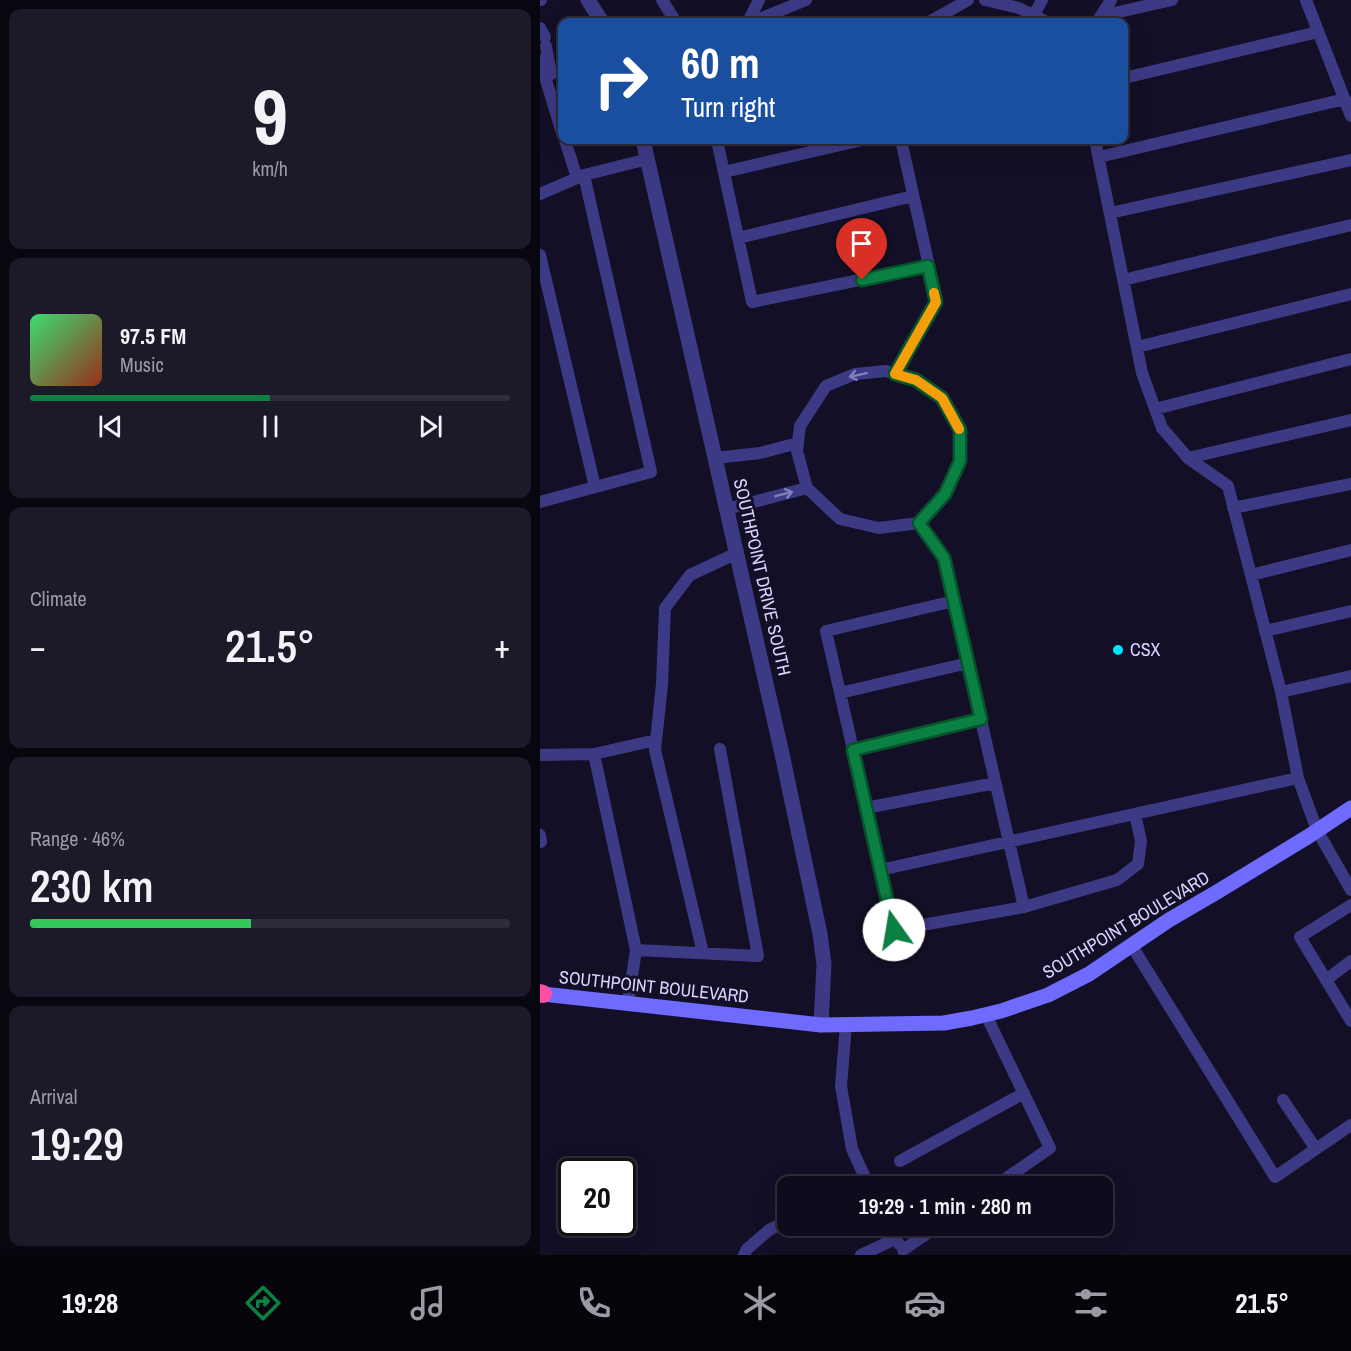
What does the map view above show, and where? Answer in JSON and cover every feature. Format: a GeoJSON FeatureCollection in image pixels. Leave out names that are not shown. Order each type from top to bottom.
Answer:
{"type":"FeatureCollection","features":[{"type":"Feature","properties":{"kind":"street"},"geometry":{"type":"LineString","coordinates":[[588,0],[599,18]]}},
{"type":"Feature","properties":{"kind":"street","name":"SOUTHPOINT DRIVE SOUTH"},"geometry":{"type":"LineString","coordinates":[[644,144],[782,754],[820,934],[824,964],[821,1025]]}},
{"type":"Feature","properties":{"kind":"street","name":"SOUTHPOINT BOULEVARD"},"geometry":{"type":"LineString","coordinates":[[541,994],[821,1025],[944,1023],[986,1015],[1048,995],[1089,974],[1169,920],[1351,808]]}},
{"type":"Feature","properties":{"kind":"lane"},"geometry":{"type":"LineString","coordinates":[[662,0],[673,18]]}},
{"type":"Feature","properties":{"kind":"lane"},"geometry":{"type":"LineString","coordinates":[[752,18],[759,0]]}},
{"type":"Feature","properties":{"kind":"lane"},"geometry":{"type":"LineString","coordinates":[[760,18],[806,0]]}},
{"type":"Feature","properties":{"kind":"lane"},"geometry":{"type":"LineString","coordinates":[[936,18],[968,0]]}},
{"type":"Feature","properties":{"kind":"lane"},"geometry":{"type":"LineString","coordinates":[[985,0],[1020,8],[1040,18]]}},
{"type":"Feature","properties":{"kind":"lane"},"geometry":{"type":"LineString","coordinates":[[1034,15],[1042,0]]}},
{"type":"Feature","properties":{"kind":"lane"},"geometry":{"type":"LineString","coordinates":[[1100,18],[1111,0]]}},
{"type":"Feature","properties":{"kind":"lane"},"geometry":{"type":"LineString","coordinates":[[1103,18],[1172,0]]}},
{"type":"Feature","properties":{"kind":"lane"},"geometry":{"type":"LineString","coordinates":[[1306,0],[1351,116]]}},
{"type":"Feature","properties":{"kind":"lane"},"geometry":{"type":"LineString","coordinates":[[1128,77],[1318,32]]}},
{"type":"Feature","properties":{"kind":"lane"},"geometry":{"type":"LineString","coordinates":[[544,37],[557,114]]}},
{"type":"Feature","properties":{"kind":"lane"},"geometry":{"type":"LineString","coordinates":[[540,60],[558,118]]}},
{"type":"Feature","properties":{"kind":"lane"},"geometry":{"type":"LineString","coordinates":[[540,79],[557,114]]}},
{"type":"Feature","properties":{"kind":"lane"},"geometry":{"type":"LineString","coordinates":[[540,91],[557,114]]}},
{"type":"Feature","properties":{"kind":"lane"},"geometry":{"type":"LineString","coordinates":[[1099,158],[1345,99]]}},
{"type":"Feature","properties":{"kind":"lane"},"geometry":{"type":"LineString","coordinates":[[540,502],[651,472],[580,177],[567,144]]}},
{"type":"Feature","properties":{"kind":"lane"},"geometry":{"type":"LineString","coordinates":[[718,144],[752,302],[928,266]]}},
{"type":"Feature","properties":{"kind":"lane"},"geometry":{"type":"LineString","coordinates":[[724,172],[845,144]]}},
{"type":"Feature","properties":{"kind":"lane"},"geometry":{"type":"LineString","coordinates":[[895,374],[936,302],[902,144]]}},
{"type":"Feature","properties":{"kind":"lane"},"geometry":{"type":"LineString","coordinates":[[1096,144],[1142,373],[1162,428],[1188,458],[1228,486],[1281,692],[1298,778],[1317,830],[1351,890]]}},
{"type":"Feature","properties":{"kind":"lane"},"geometry":{"type":"LineString","coordinates":[[540,194],[580,177],[648,159]]}},
{"type":"Feature","properties":{"kind":"lane"},"geometry":{"type":"LineString","coordinates":[[1110,213],[1351,160]]}},
{"type":"Feature","properties":{"kind":"lane"},"geometry":{"type":"LineString","coordinates":[[738,238],[913,196]]}},
{"type":"Feature","properties":{"kind":"lane"},"geometry":{"type":"LineString","coordinates":[[1123,280],[1351,225]]}},
{"type":"Feature","properties":{"kind":"lane"},"geometry":{"type":"LineString","coordinates":[[540,255],[595,488]]}},
{"type":"Feature","properties":{"kind":"lane"},"geometry":{"type":"LineString","coordinates":[[1137,347],[1351,294]]}},
{"type":"Feature","properties":{"kind":"lane"},"geometry":{"type":"LineString","coordinates":[[1155,409],[1351,359]]}},
{"type":"Feature","properties":{"kind":"lane"},"geometry":{"type":"LineString","coordinates":[[886,371],[895,374],[916,380],[942,398],[960,430],[960,461],[945,494],[919,523],[879,528],[840,519],[807,488],[797,451],[800,426],[826,386],[855,374],[886,371]]}},
{"type":"Feature","properties":{"kind":"lane"},"geometry":{"type":"LineString","coordinates":[[1188,458],[1351,420]]}},
{"type":"Feature","properties":{"kind":"lane"},"geometry":{"type":"LineString","coordinates":[[715,458],[760,453],[798,442]]}},
{"type":"Feature","properties":{"kind":"lane"},"geometry":{"type":"LineString","coordinates":[[1233,508],[1351,484]]}},
{"type":"Feature","properties":{"kind":"lane"},"geometry":{"type":"LineString","coordinates":[[727,509],[807,488]]}},
{"type":"Feature","properties":{"kind":"lane"},"geometry":{"type":"LineString","coordinates":[[919,523],[944,558],[1024,907]]}},
{"type":"Feature","properties":{"kind":"lane"},"geometry":{"type":"LineString","coordinates":[[1251,574],[1351,550]]}},
{"type":"Feature","properties":{"kind":"lane"},"geometry":{"type":"LineString","coordinates":[[703,953],[655,750],[662,684],[664,608],[690,575],[736,553]]}},
{"type":"Feature","properties":{"kind":"lane"},"geometry":{"type":"LineString","coordinates":[[954,601],[826,631],[894,930],[1024,907],[1117,880],[1138,864],[1141,841],[1135,814]]}},
{"type":"Feature","properties":{"kind":"lane"},"geometry":{"type":"LineString","coordinates":[[1265,631],[1351,611]]}},
{"type":"Feature","properties":{"kind":"lane"},"geometry":{"type":"LineString","coordinates":[[840,693],[968,663]]}},
{"type":"Feature","properties":{"kind":"lane"},"geometry":{"type":"LineString","coordinates":[[1281,692],[1351,676]]}},
{"type":"Feature","properties":{"kind":"lane"},"geometry":{"type":"LineString","coordinates":[[853,750],[981,719]]}},
{"type":"Feature","properties":{"kind":"lane"},"geometry":{"type":"LineString","coordinates":[[540,754],[594,754],[656,740]]}},
{"type":"Feature","properties":{"kind":"lane"},"geometry":{"type":"LineString","coordinates":[[636,950],[758,956],[720,749]]}},
{"type":"Feature","properties":{"kind":"lane"},"geometry":{"type":"LineString","coordinates":[[594,754],[636,950],[628,1003]]}},
{"type":"Feature","properties":{"kind":"lane"},"geometry":{"type":"LineString","coordinates":[[880,870],[1298,778]]}},
{"type":"Feature","properties":{"kind":"lane"},"geometry":{"type":"LineString","coordinates":[[866,808],[995,783]]}},
{"type":"Feature","properties":{"kind":"lane"},"geometry":{"type":"LineString","coordinates":[[1351,905],[1300,937],[1351,1021]]}},
{"type":"Feature","properties":{"kind":"lane"},"geometry":{"type":"LineString","coordinates":[[1132,946],[1275,1177],[1351,1125]]}},
{"type":"Feature","properties":{"kind":"lane"},"geometry":{"type":"LineString","coordinates":[[1326,980],[1351,961]]}},
{"type":"Feature","properties":{"kind":"lane"},"geometry":{"type":"LineString","coordinates":[[986,1015],[1050,1148],[1009,1176]]}},
{"type":"Feature","properties":{"kind":"lane"},"geometry":{"type":"LineString","coordinates":[[846,1024],[841,1086],[852,1149],[862,1176]]}},
{"type":"Feature","properties":{"kind":"lane"},"geometry":{"type":"LineString","coordinates":[[900,1161],[1024,1093]]}},
{"type":"Feature","properties":{"kind":"lane"},"geometry":{"type":"LineString","coordinates":[[1283,1100],[1316,1149]]}},
{"type":"Feature","properties":{"kind":"lane"},"geometry":{"type":"LineString","coordinates":[[744,1255],[747,1249],[769,1230],[777,1226]]}},
{"type":"Feature","properties":{"kind":"lane"},"geometry":{"type":"LineString","coordinates":[[861,1255],[901,1248],[921,1236]]}},
{"type":"Feature","properties":{"kind":"slow traffic"},"geometry":{"type":"LineString","coordinates":[[934,293],[936,302],[895,374],[916,380],[942,398],[959,429]]}},
{"type":"Feature","properties":{"kind":"place","name":"CSX"},"geometry":{"type":"Point","coordinates":[1118,650]}},
{"type":"Feature","properties":{"kind":"route"},"geometry":{"type":"LineString","coordinates":[[862,280],[928,266],[936,302],[895,374],[916,380],[942,398],[960,430],[960,461],[945,494],[919,523],[944,558],[981,719],[853,750],[894,930]]}}]}
